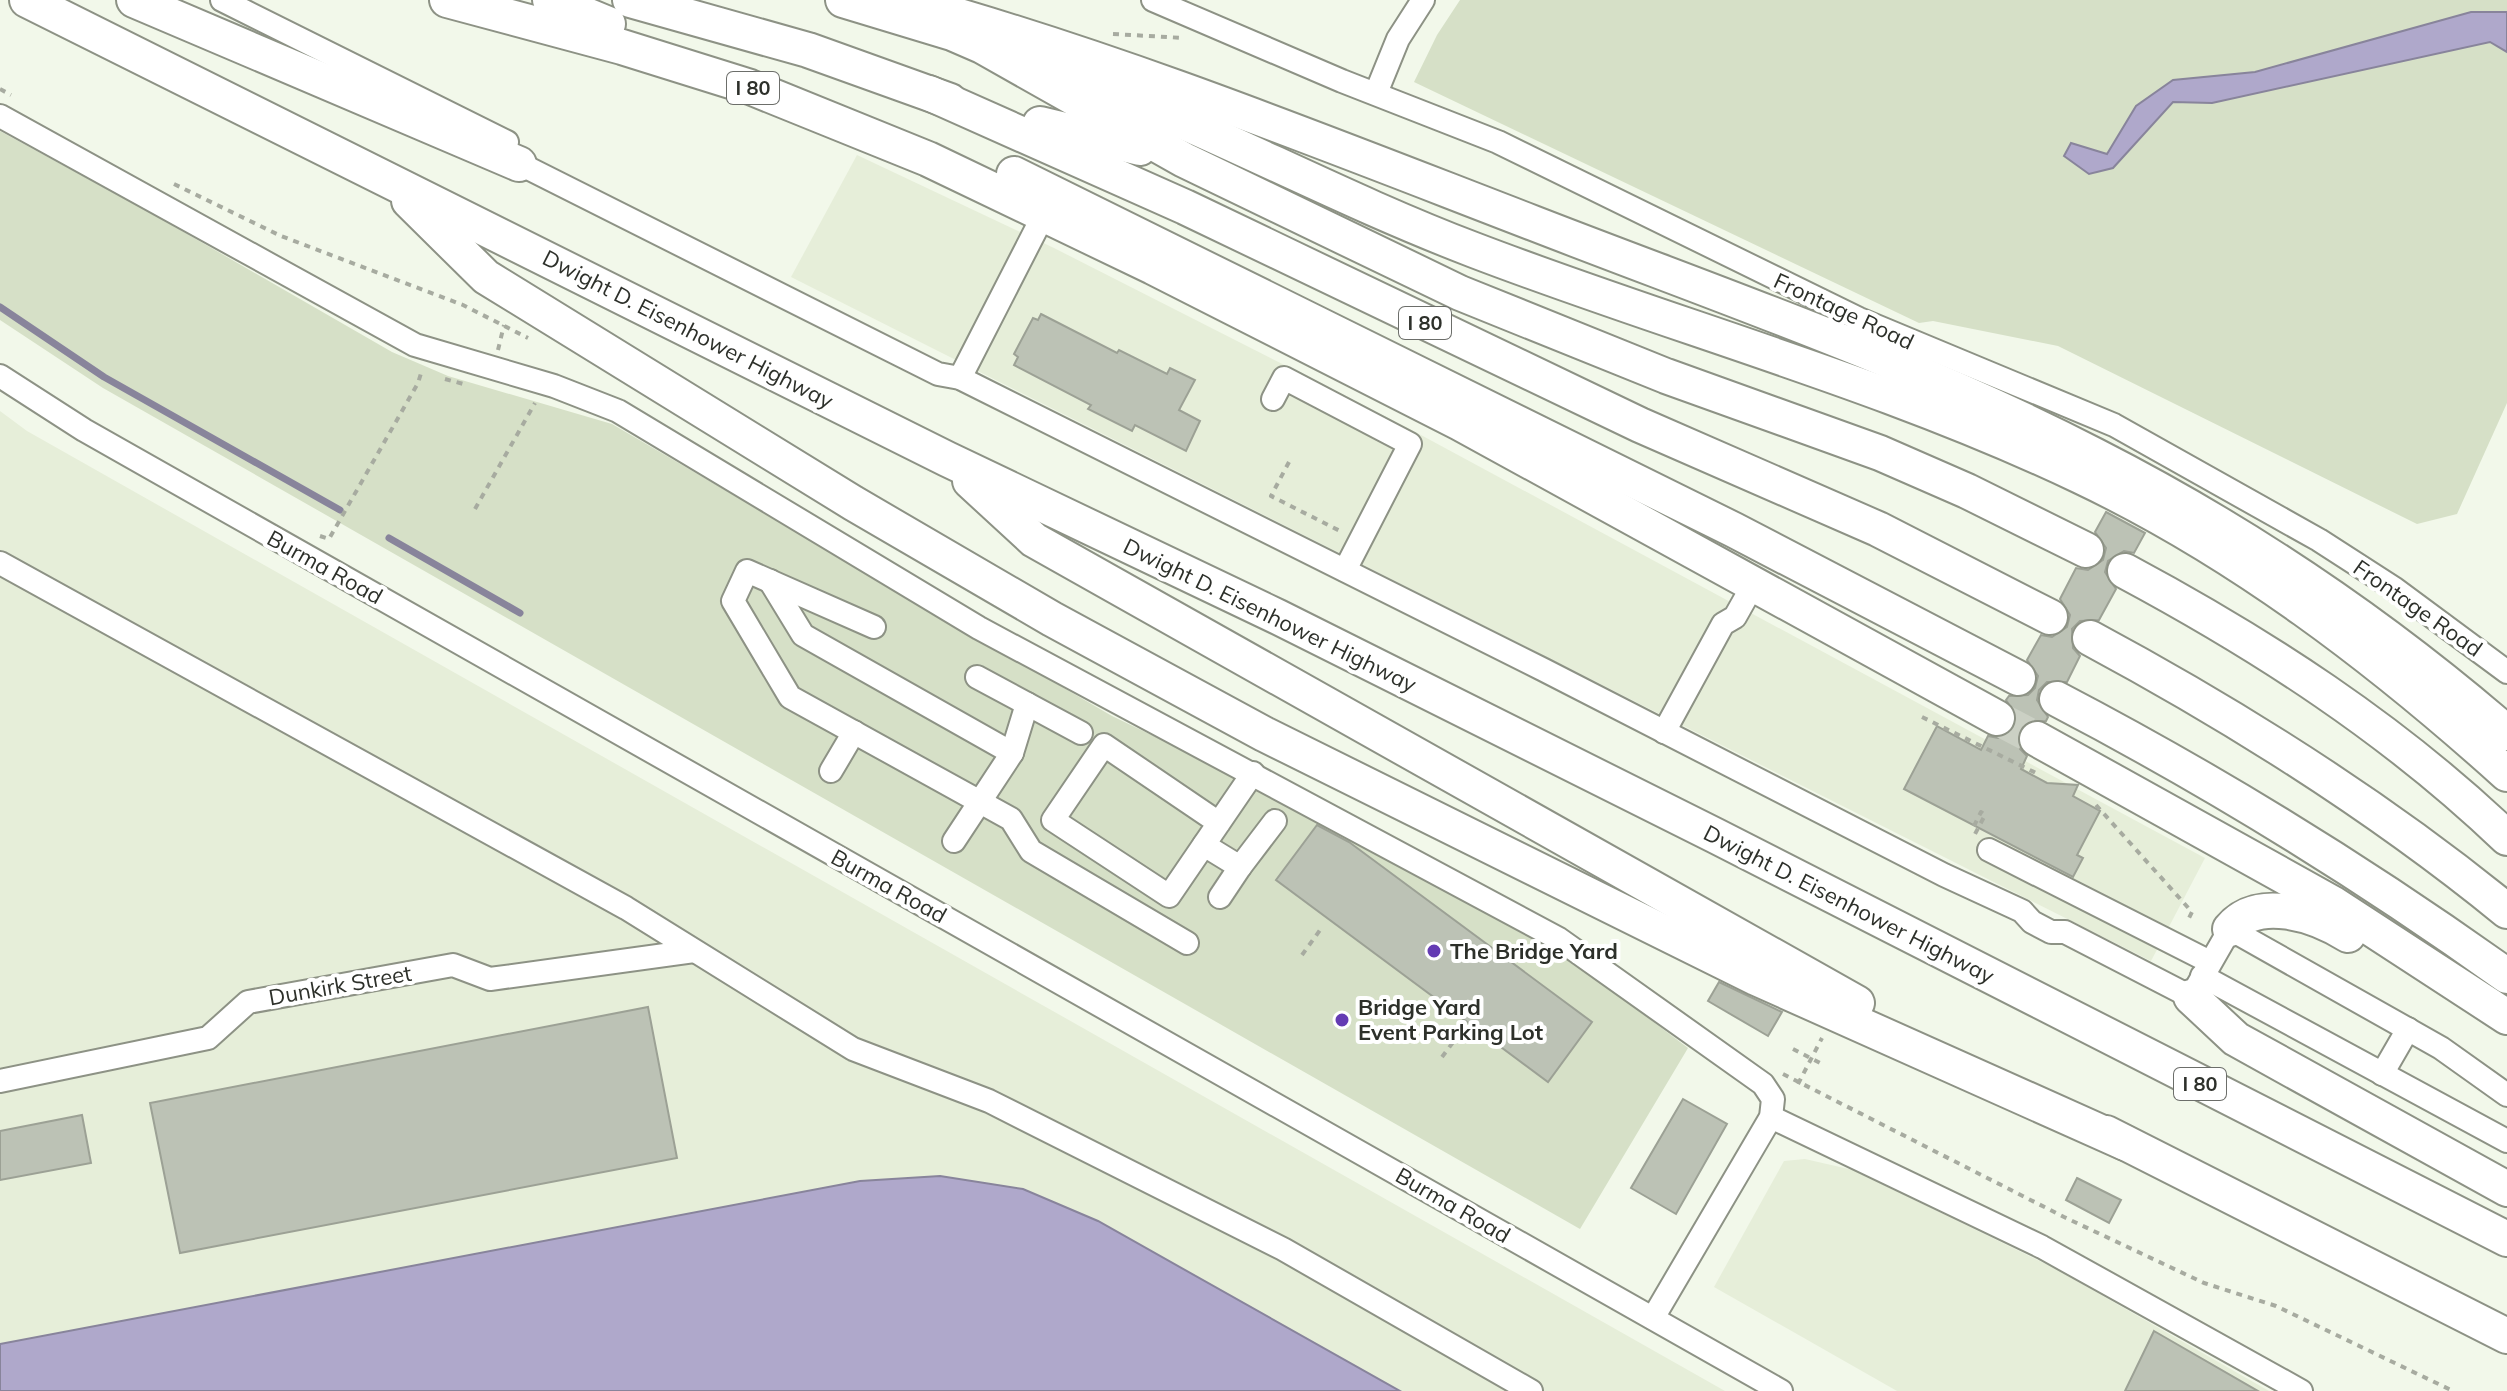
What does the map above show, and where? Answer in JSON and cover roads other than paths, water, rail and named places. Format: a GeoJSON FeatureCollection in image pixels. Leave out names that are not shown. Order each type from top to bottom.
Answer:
{"type":"FeatureCollection","features":[{"type":"Feature","properties":{"kind":"highway","name":"Dwight D. Eisenhower Highway"},"geometry":{"type":"LineString","coordinates":[[27,0],[947,459],[1278,617],[2507,1239]]}},
{"type":"Feature","properties":{"kind":"highway"},"geometry":{"type":"LineString","coordinates":[[134,0],[519,164]]}},
{"type":"Feature","properties":{"kind":"highway","name":"I 80"},"geometry":{"type":"LineString","coordinates":[[447,0],[622,47],[750,87],[928,159],[1044,214],[1492,440],[1997,718]]}},
{"type":"Feature","properties":{"kind":"highway","name":"I 80"},"geometry":{"type":"LineString","coordinates":[[550,0],[607,24],[845,102],[1033,182],[1734,530],[2018,678]]}},
{"type":"Feature","properties":{"kind":"highway","name":"I 80"},"geometry":{"type":"LineString","coordinates":[[630,0],[778,41],[980,110],[1152,151],[1205,170]]}},
{"type":"Feature","properties":{"kind":"highway","name":"I 80"},"geometry":{"type":"LineString","coordinates":[[843,0],[952,33],[1009,60],[1205,170],[1460,293],[1666,376],[1880,453],[1967,491],[2086,550]]}},
{"type":"Feature","properties":{"kind":"highway"},"geometry":{"type":"LineString","coordinates":[[903,0],[1052,44],[1188,91],[1960,391],[2132,474],[2273,557],[2391,639],[2507,733]]}},
{"type":"Feature","properties":{"kind":"highway"},"geometry":{"type":"LineString","coordinates":[[952,33],[1150,106],[1469,248],[1913,406],[2081,476],[2173,525],[2289,599],[2407,688],[2507,774]]}},
{"type":"Feature","properties":{"kind":"highway","name":"I 80"},"geometry":{"type":"LineString","coordinates":[[929,93],[1185,207],[1625,418],[1878,529],[2050,617]]}},
{"type":"Feature","properties":{"kind":"highway"},"geometry":{"type":"LineString","coordinates":[[387,179],[486,277],[853,503],[1052,619],[1264,734],[1756,978],[2125,1143]]}},
{"type":"Feature","properties":{"kind":"highway"},"geometry":{"type":"LineString","coordinates":[[947,459],[1034,540],[1935,1047],[2507,1336]]}},
{"type":"Feature","properties":{"kind":"highway"},"geometry":{"type":"LineString","coordinates":[[2125,571],[2197,610],[2302,675],[2507,825]]}},
{"type":"Feature","properties":{"kind":"highway"},"geometry":{"type":"LineString","coordinates":[[2090,638],[2288,752],[2405,833],[2507,911]]}},
{"type":"Feature","properties":{"kind":"highway"},"geometry":{"type":"LineString","coordinates":[[2057,699],[2210,781],[2381,889],[2507,976]]}},
{"type":"Feature","properties":{"kind":"highway"},"geometry":{"type":"LineString","coordinates":[[2037,739],[2332,903],[2507,1018]]}},
{"type":"Feature","properties":{"kind":"highway"},"geometry":{"type":"LineString","coordinates":[[2455,789],[2507,838]]}},
{"type":"Feature","properties":{"kind":"highway"},"geometry":{"type":"LineString","coordinates":[[2230,929],[2244,916],[2263,912],[2311,917],[2356,939],[2507,1036]]}},
{"type":"Feature","properties":{"kind":"highway"},"geometry":{"type":"LineString","coordinates":[[2201,978],[2236,1039],[2507,1189]]}},
{"type":"Feature","properties":{"kind":"street"},"geometry":{"type":"LineString","coordinates":[[177,0],[519,164],[938,374],[960,378],[2022,911],[2043,928],[2065,932],[2201,978]]}},
{"type":"Feature","properties":{"kind":"street"},"geometry":{"type":"LineString","coordinates":[[222,0],[944,361],[960,378]]}},
{"type":"Feature","properties":{"kind":"street","name":"Frontage Road"},"geometry":{"type":"LineString","coordinates":[[1153,0],[1512,148],[1871,325],[2114,425],[2319,540],[2395,589],[2507,672]]}},
{"type":"Feature","properties":{"kind":"street"},"geometry":{"type":"LineString","coordinates":[[1376,93],[1398,39],[1423,0]]}},
{"type":"Feature","properties":{"kind":"street"},"geometry":{"type":"LineString","coordinates":[[0,116],[415,345],[574,392],[618,411],[979,628],[1559,939],[1763,1084],[1773,1099],[1771,1117],[1653,1318]]}},
{"type":"Feature","properties":{"kind":"street"},"geometry":{"type":"LineString","coordinates":[[960,378],[1044,214]]}},
{"type":"Feature","properties":{"kind":"street","name":"Burma Road"},"geometry":{"type":"LineString","coordinates":[[0,376],[62,418],[1781,1391]]}},
{"type":"Feature","properties":{"kind":"street"},"geometry":{"type":"LineString","coordinates":[[1273,399],[1284,378],[1410,444],[1345,570]]}},
{"type":"Feature","properties":{"kind":"street"},"geometry":{"type":"LineString","coordinates":[[0,563],[626,908],[853,1049],[989,1101],[1283,1249],[1531,1391]]}},
{"type":"Feature","properties":{"kind":"street"},"geometry":{"type":"LineString","coordinates":[[874,627],[747,571],[733,601],[790,697],[1011,819],[1031,851],[1187,943]]}},
{"type":"Feature","properties":{"kind":"street"},"geometry":{"type":"LineString","coordinates":[[770,581],[803,635],[1012,753]]}},
{"type":"Feature","properties":{"kind":"street"},"geometry":{"type":"LineString","coordinates":[[1664,732],[1723,624],[1735,617],[1753,585]]}},
{"type":"Feature","properties":{"kind":"street"},"geometry":{"type":"LineString","coordinates":[[977,677],[1081,733]]}},
{"type":"Feature","properties":{"kind":"street"},"geometry":{"type":"LineString","coordinates":[[954,841],[1012,753],[1027,704]]}},
{"type":"Feature","properties":{"kind":"street"},"geometry":{"type":"LineString","coordinates":[[831,771],[854,732]]}},
{"type":"Feature","properties":{"kind":"street"},"geometry":{"type":"LineString","coordinates":[[1219,823],[1104,745],[1053,820],[1169,896],[1204,845],[1219,823],[1253,773]]}},
{"type":"Feature","properties":{"kind":"street"},"geometry":{"type":"LineString","coordinates":[[1220,897],[1275,821]]}},
{"type":"Feature","properties":{"kind":"street"},"geometry":{"type":"LineString","coordinates":[[1204,845],[1240,867]]}},
{"type":"Feature","properties":{"kind":"street"},"geometry":{"type":"LineString","coordinates":[[1989,850],[2201,978],[2507,1141]]}},
{"type":"Feature","properties":{"kind":"street"},"geometry":{"type":"LineString","coordinates":[[2201,978],[2230,929],[2408,1029],[2507,1095]]}},
{"type":"Feature","properties":{"kind":"street","name":"Dunkirk Street"},"geometry":{"type":"LineString","coordinates":[[0,1081],[208,1038],[248,1002],[453,965],[490,979],[694,951]]}},
{"type":"Feature","properties":{"kind":"street"},"geometry":{"type":"LineString","coordinates":[[2382,1074],[2408,1029]]}},
{"type":"Feature","properties":{"kind":"street"},"geometry":{"type":"LineString","coordinates":[[1771,1117],[2042,1247],[2301,1391]]}},
{"type":"Feature","properties":{"kind":"waterway"},"geometry":{"type":"LineString","coordinates":[[0,307],[104,377],[340,510]]}},
{"type":"Feature","properties":{"kind":"waterway"},"geometry":{"type":"LineString","coordinates":[[389,538],[520,613]]}},
{"type":"Feature","properties":{"kind":"tunnel"},"geometry":{"type":"LineString","coordinates":[[1997,718],[2037,739]]}},
{"type":"Feature","properties":{"kind":"place","name":"The Bridge Yard"},"geometry":{"type":"Point","coordinates":[1434,951]}},
{"type":"Feature","properties":{"kind":"place","name":"Bridge Yard Event Parking Lot"},"geometry":{"type":"Point","coordinates":[1342,1020]}}]}
